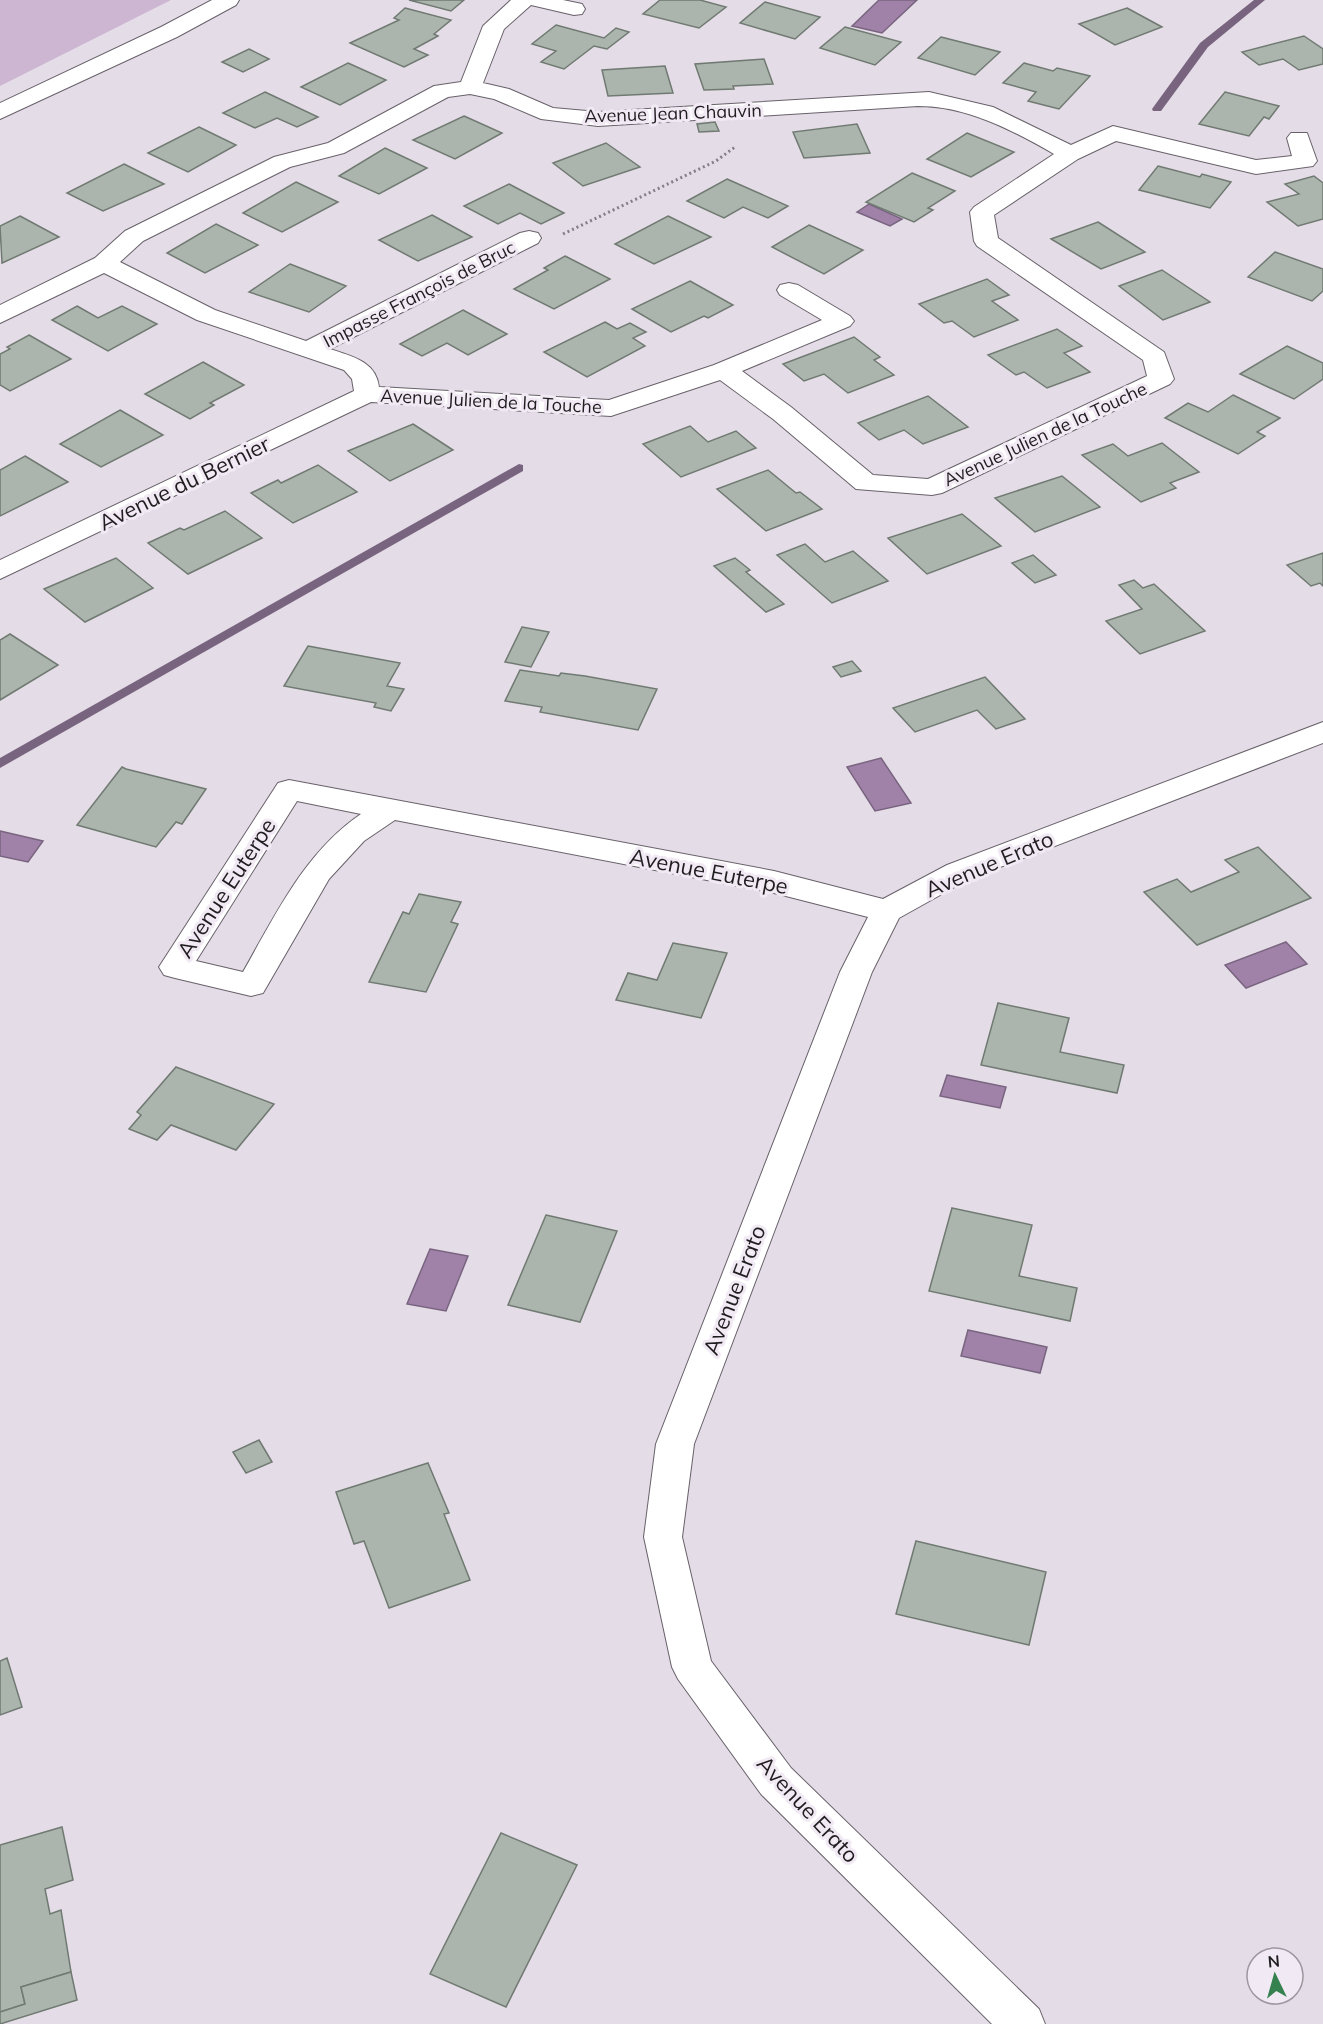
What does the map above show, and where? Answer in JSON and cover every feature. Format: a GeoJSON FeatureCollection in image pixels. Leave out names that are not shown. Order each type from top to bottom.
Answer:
{"type":"FeatureCollection","features":[{"type":"Feature","properties":{"kind":"street"},"geometry":{"type":"LineString","coordinates":[[0,112],[169,32],[228,0]]}},
{"type":"Feature","properties":{"kind":"street"},"geometry":{"type":"LineString","coordinates":[[470,87],[494,26],[524,0]]}},
{"type":"Feature","properties":{"kind":"street"},"geometry":{"type":"LineString","coordinates":[[535,0],[574,9]]}},
{"type":"Feature","properties":{"kind":"street","name":"Avenue Jean Chauvin"},"geometry":{"type":"LineString","coordinates":[[0,315],[104,263],[134,236],[282,162],[336,148],[442,91],[470,87],[501,94],[549,114],[598,119],[883,100],[930,99],[971,107],[1030,131],[1070,154]]}},
{"type":"Feature","properties":{"kind":"street"},"geometry":{"type":"LineString","coordinates":[[1070,154],[1113,133],[1256,167],[1305,162],[1299,138]]}},
{"type":"Feature","properties":{"kind":"street","name":"Avenue Julien de la Touche"},"geometry":{"type":"LineString","coordinates":[[309,349],[353,365],[365,377],[367,394],[611,408],[723,370],[782,413],[866,483],[932,487],[1161,379],[1155,357],[986,242],[982,212],[1070,154]]}},
{"type":"Feature","properties":{"kind":"street","name":"Impasse François de Bruc"},"geometry":{"type":"LineString","coordinates":[[309,349],[529,238]]}},
{"type":"Feature","properties":{"kind":"street"},"geometry":{"type":"LineString","coordinates":[[104,263],[206,315],[309,349]]}},
{"type":"Feature","properties":{"kind":"street"},"geometry":{"type":"LineString","coordinates":[[723,370],[841,321],[789,290]]}},
{"type":"Feature","properties":{"kind":"street","name":"Avenue du Bernier"},"geometry":{"type":"LineString","coordinates":[[0,571],[367,394]]}},
{"type":"Feature","properties":{"kind":"street","name":"Avenue Erato"},"geometry":{"type":"LineString","coordinates":[[1023,2024],[776,1782],[692,1666],[663,1537],[675,1444],[856,972],[887,911],[958,872],[1323,732]]}},
{"type":"Feature","properties":{"kind":"street","name":"Avenue Euterpe"},"geometry":{"type":"LineString","coordinates":[[388,810],[353,834],[317,872],[251,985],[175,967],[289,790],[774,882],[887,911]]}},
{"type":"Feature","properties":{"kind":"path"},"geometry":{"type":"LineString","coordinates":[[529,238],[554,239],[716,161],[738,145],[739,111]]}},
{"type":"Feature","properties":{"kind":"shaded area"},"geometry":{"type":"Polygon","coordinates":[[[0,0],[171,0],[0,86],[0,0]]]}},
{"type":"Feature","properties":{"kind":"shaded area"},"geometry":{"type":"Polygon","coordinates":[[[879,0],[917,0],[882,33],[852,26],[879,0]]]}},
{"type":"Feature","properties":{"kind":"shaded area"},"geometry":{"type":"Polygon","coordinates":[[[869,204],[902,219],[890,226],[857,212],[869,204]]]}},
{"type":"Feature","properties":{"kind":"shaded area"},"geometry":{"type":"Polygon","coordinates":[[[881,758],[911,803],[875,811],[847,767],[881,758]]]}},
{"type":"Feature","properties":{"kind":"shaded area"},"geometry":{"type":"Polygon","coordinates":[[[0,831],[43,841],[28,862],[0,856],[0,831]]]}},
{"type":"Feature","properties":{"kind":"shaded area"},"geometry":{"type":"Polygon","coordinates":[[[1286,942],[1307,964],[1246,988],[1225,965],[1286,942]]]}},
{"type":"Feature","properties":{"kind":"shaded area"},"geometry":{"type":"Polygon","coordinates":[[[947,1075],[1006,1087],[1000,1108],[940,1096],[947,1075]]]}},
{"type":"Feature","properties":{"kind":"shaded area"},"geometry":{"type":"Polygon","coordinates":[[[430,1249],[468,1256],[446,1311],[407,1304],[430,1249]]]}},
{"type":"Feature","properties":{"kind":"shaded area"},"geometry":{"type":"Polygon","coordinates":[[[968,1330],[1047,1347],[1040,1373],[961,1356],[968,1330]]]}},
{"type":"Feature","properties":{"kind":"building"},"geometry":{"type":"Polygon","coordinates":[[[409,0],[464,0],[451,11],[409,0]]]}},
{"type":"Feature","properties":{"kind":"building"},"geometry":{"type":"Polygon","coordinates":[[[660,0],[700,0],[726,7],[699,28],[643,14],[660,0]]]}},
{"type":"Feature","properties":{"kind":"building"},"geometry":{"type":"Polygon","coordinates":[[[765,2],[820,17],[795,39],[740,23],[765,2]]]}},
{"type":"Feature","properties":{"kind":"building"},"geometry":{"type":"Polygon","coordinates":[[[405,8],[451,20],[434,34],[438,36],[414,49],[428,55],[404,67],[350,43],[399,20],[394,18],[405,8]]]}},
{"type":"Feature","properties":{"kind":"building"},"geometry":{"type":"Polygon","coordinates":[[[1127,8],[1162,27],[1115,45],[1079,24],[1127,8]]]}},
{"type":"Feature","properties":{"kind":"building"},"geometry":{"type":"Polygon","coordinates":[[[556,25],[604,38],[616,28],[629,32],[607,49],[594,46],[564,69],[541,62],[556,51],[532,44],[556,25]]]}},
{"type":"Feature","properties":{"kind":"building"},"geometry":{"type":"Polygon","coordinates":[[[845,27],[901,42],[875,65],[820,48],[845,27]]]}},
{"type":"Feature","properties":{"kind":"building"},"geometry":{"type":"Polygon","coordinates":[[[1304,36],[1323,49],[1323,64],[1299,70],[1283,59],[1259,65],[1242,52],[1304,36]]]}},
{"type":"Feature","properties":{"kind":"building"},"geometry":{"type":"Polygon","coordinates":[[[941,37],[1000,52],[975,75],[918,58],[941,37]]]}},
{"type":"Feature","properties":{"kind":"building"},"geometry":{"type":"Polygon","coordinates":[[[249,49],[269,59],[243,72],[222,62],[249,49]]]}},
{"type":"Feature","properties":{"kind":"building"},"geometry":{"type":"Polygon","coordinates":[[[764,59],[773,84],[733,86],[734,89],[704,90],[695,64],[764,59]]]}},
{"type":"Feature","properties":{"kind":"building"},"geometry":{"type":"Polygon","coordinates":[[[348,63],[386,80],[340,105],[301,87],[348,63]]]}},
{"type":"Feature","properties":{"kind":"building"},"geometry":{"type":"Polygon","coordinates":[[[1024,63],[1053,71],[1057,68],[1090,76],[1059,109],[1028,101],[1036,92],[1003,83],[1024,63]]]}},
{"type":"Feature","properties":{"kind":"building"},"geometry":{"type":"Polygon","coordinates":[[[665,66],[673,93],[608,96],[602,70],[665,66]]]}},
{"type":"Feature","properties":{"kind":"building"},"geometry":{"type":"Polygon","coordinates":[[[265,92],[318,117],[297,127],[277,118],[255,128],[223,113],[265,92]]]}},
{"type":"Feature","properties":{"kind":"building"},"geometry":{"type":"Polygon","coordinates":[[[1225,92],[1279,106],[1269,119],[1264,117],[1249,136],[1199,124],[1225,92]]]}},
{"type":"Feature","properties":{"kind":"building"},"geometry":{"type":"Polygon","coordinates":[[[464,116],[502,133],[455,159],[413,140],[464,116]]]}},
{"type":"Feature","properties":{"kind":"building"},"geometry":{"type":"Polygon","coordinates":[[[715,122],[719,131],[699,132],[697,124],[715,122]]]}},
{"type":"Feature","properties":{"kind":"building"},"geometry":{"type":"Polygon","coordinates":[[[857,124],[870,153],[804,158],[793,132],[857,124]]]}},
{"type":"Feature","properties":{"kind":"building"},"geometry":{"type":"Polygon","coordinates":[[[199,127],[236,145],[188,172],[148,153],[199,127]]]}},
{"type":"Feature","properties":{"kind":"building"},"geometry":{"type":"Polygon","coordinates":[[[967,133],[1014,152],[971,177],[927,159],[967,133]]]}},
{"type":"Feature","properties":{"kind":"building"},"geometry":{"type":"Polygon","coordinates":[[[606,143],[640,167],[583,186],[553,163],[606,143]]]}},
{"type":"Feature","properties":{"kind":"building"},"geometry":{"type":"Polygon","coordinates":[[[385,148],[427,168],[379,194],[339,176],[385,148]]]}},
{"type":"Feature","properties":{"kind":"building"},"geometry":{"type":"Polygon","coordinates":[[[124,164],[164,184],[103,211],[67,193],[124,164]]]}},
{"type":"Feature","properties":{"kind":"building"},"geometry":{"type":"Polygon","coordinates":[[[1158,166],[1231,182],[1210,208],[1139,190],[1158,166]]]}},
{"type":"Feature","properties":{"kind":"building"},"geometry":{"type":"Polygon","coordinates":[[[912,173],[955,191],[928,208],[933,210],[914,222],[866,202],[912,173]]]}},
{"type":"Feature","properties":{"kind":"building"},"geometry":{"type":"Polygon","coordinates":[[[1314,176],[1323,183],[1323,219],[1298,226],[1267,202],[1299,194],[1285,184],[1314,176]]]}},
{"type":"Feature","properties":{"kind":"building"},"geometry":{"type":"Polygon","coordinates":[[[727,179],[788,206],[768,218],[743,207],[724,218],[687,201],[727,179]]]}},
{"type":"Feature","properties":{"kind":"building"},"geometry":{"type":"Polygon","coordinates":[[[296,182],[338,202],[282,232],[243,213],[296,182]]]}},
{"type":"Feature","properties":{"kind":"building"},"geometry":{"type":"Polygon","coordinates":[[[509,184],[564,213],[541,224],[520,213],[498,224],[464,206],[509,184]]]}},
{"type":"Feature","properties":{"kind":"building"},"geometry":{"type":"Polygon","coordinates":[[[432,215],[472,237],[418,261],[379,240],[432,215]]]}},
{"type":"Feature","properties":{"kind":"building"},"geometry":{"type":"Polygon","coordinates":[[[20,216],[59,237],[2,263],[0,226],[20,216]]]}},
{"type":"Feature","properties":{"kind":"building"},"geometry":{"type":"Polygon","coordinates":[[[668,216],[711,237],[654,264],[615,244],[668,216]]]}},
{"type":"Feature","properties":{"kind":"building"},"geometry":{"type":"Polygon","coordinates":[[[1098,222],[1145,252],[1101,269],[1051,239],[1098,222]]]}},
{"type":"Feature","properties":{"kind":"building"},"geometry":{"type":"Polygon","coordinates":[[[216,224],[258,245],[205,273],[167,253],[216,224]]]}},
{"type":"Feature","properties":{"kind":"building"},"geometry":{"type":"Polygon","coordinates":[[[809,225],[863,250],[824,274],[772,247],[809,225]]]}},
{"type":"Feature","properties":{"kind":"building"},"geometry":{"type":"Polygon","coordinates":[[[1275,252],[1323,269],[1323,291],[1312,301],[1248,277],[1275,252]]]}},
{"type":"Feature","properties":{"kind":"building"},"geometry":{"type":"Polygon","coordinates":[[[565,256],[610,279],[554,309],[514,289],[548,270],[544,268],[565,256]]]}},
{"type":"Feature","properties":{"kind":"building"},"geometry":{"type":"Polygon","coordinates":[[[290,264],[346,286],[309,312],[249,292],[290,264]]]}},
{"type":"Feature","properties":{"kind":"building"},"geometry":{"type":"Polygon","coordinates":[[[1162,270],[1210,302],[1163,320],[1119,286],[1162,270]]]}},
{"type":"Feature","properties":{"kind":"building"},"geometry":{"type":"Polygon","coordinates":[[[987,279],[1009,295],[992,301],[1018,320],[974,337],[952,321],[944,323],[919,304],[987,279]]]}},
{"type":"Feature","properties":{"kind":"building"},"geometry":{"type":"Polygon","coordinates":[[[690,281],[733,305],[708,318],[704,316],[671,332],[632,309],[690,281]]]}},
{"type":"Feature","properties":{"kind":"building"},"geometry":{"type":"Polygon","coordinates":[[[77,306],[98,318],[122,306],[157,324],[108,351],[52,320],[77,306]]]}},
{"type":"Feature","properties":{"kind":"building"},"geometry":{"type":"Polygon","coordinates":[[[463,310],[507,334],[468,355],[447,343],[422,356],[400,344],[463,310]]]}},
{"type":"Feature","properties":{"kind":"building"},"geometry":{"type":"Polygon","coordinates":[[[605,322],[617,329],[630,323],[646,332],[633,338],[645,346],[587,377],[544,352],[605,322]]]}},
{"type":"Feature","properties":{"kind":"building"},"geometry":{"type":"Polygon","coordinates":[[[1057,329],[1082,346],[1064,353],[1090,372],[1047,388],[1024,372],[1016,375],[988,355],[1057,329]]]}},
{"type":"Feature","properties":{"kind":"building"},"geometry":{"type":"Polygon","coordinates":[[[29,335],[71,359],[10,391],[0,385],[0,354],[10,349],[7,347],[29,335]]]}},
{"type":"Feature","properties":{"kind":"building"},"geometry":{"type":"Polygon","coordinates":[[[854,337],[880,357],[874,360],[894,375],[848,393],[824,374],[804,381],[783,364],[854,337]]]}},
{"type":"Feature","properties":{"kind":"building"},"geometry":{"type":"Polygon","coordinates":[[[1287,346],[1323,363],[1323,379],[1294,399],[1240,374],[1287,346]]]}},
{"type":"Feature","properties":{"kind":"building"},"geometry":{"type":"Polygon","coordinates":[[[203,362],[244,385],[210,403],[214,405],[190,419],[145,394],[203,362]]]}},
{"type":"Feature","properties":{"kind":"building"},"geometry":{"type":"Polygon","coordinates":[[[1233,395],[1280,418],[1257,432],[1265,436],[1238,454],[1165,418],[1188,403],[1208,412],[1233,395]]]}},
{"type":"Feature","properties":{"kind":"building"},"geometry":{"type":"Polygon","coordinates":[[[928,396],[968,427],[923,444],[904,430],[879,440],[858,423],[928,396]]]}},
{"type":"Feature","properties":{"kind":"building"},"geometry":{"type":"Polygon","coordinates":[[[120,410],[163,435],[101,467],[60,444],[120,410]]]}},
{"type":"Feature","properties":{"kind":"building"},"geometry":{"type":"Polygon","coordinates":[[[413,424],[453,450],[390,481],[348,451],[413,424]]]}},
{"type":"Feature","properties":{"kind":"building"},"geometry":{"type":"Polygon","coordinates":[[[690,426],[708,442],[736,431],[756,448],[681,477],[643,444],[690,426]]]}},
{"type":"Feature","properties":{"kind":"building"},"geometry":{"type":"Polygon","coordinates":[[[1162,443],[1199,472],[1170,483],[1176,488],[1141,502],[1082,455],[1113,444],[1128,456],[1162,443]]]}},
{"type":"Feature","properties":{"kind":"building"},"geometry":{"type":"Polygon","coordinates":[[[25,456],[68,482],[0,516],[0,470],[25,456]]]}},
{"type":"Feature","properties":{"kind":"building"},"geometry":{"type":"Polygon","coordinates":[[[318,465],[357,492],[293,523],[251,493],[278,480],[281,483],[318,465]]]}},
{"type":"Feature","properties":{"kind":"building"},"geometry":{"type":"Polygon","coordinates":[[[768,470],[796,493],[800,492],[822,509],[766,531],[717,489],[768,470]]]}},
{"type":"Feature","properties":{"kind":"building"},"geometry":{"type":"Polygon","coordinates":[[[1062,476],[1100,507],[1035,532],[995,498],[1062,476]]]}},
{"type":"Feature","properties":{"kind":"building"},"geometry":{"type":"Polygon","coordinates":[[[225,511],[262,538],[188,574],[148,543],[180,528],[184,530],[225,511]]]}},
{"type":"Feature","properties":{"kind":"building"},"geometry":{"type":"Polygon","coordinates":[[[962,514],[1001,546],[927,574],[888,538],[962,514]]]}},
{"type":"Feature","properties":{"kind":"building"},"geometry":{"type":"Polygon","coordinates":[[[805,544],[825,562],[853,551],[888,581],[832,603],[777,555],[805,544]]]}},
{"type":"Feature","properties":{"kind":"building"},"geometry":{"type":"Polygon","coordinates":[[[1323,553],[1323,586],[1320,583],[1311,586],[1287,565],[1323,553]]]}},
{"type":"Feature","properties":{"kind":"building"},"geometry":{"type":"Polygon","coordinates":[[[1033,555],[1056,575],[1035,583],[1012,563],[1033,555]]]}},
{"type":"Feature","properties":{"kind":"building"},"geometry":{"type":"Polygon","coordinates":[[[116,558],[153,588],[85,622],[44,589],[116,558]]]}},
{"type":"Feature","properties":{"kind":"building"},"geometry":{"type":"Polygon","coordinates":[[[735,558],[750,570],[746,572],[784,604],[766,612],[714,566],[735,558]]]}},
{"type":"Feature","properties":{"kind":"building"},"geometry":{"type":"Polygon","coordinates":[[[1134,580],[1143,588],[1154,584],[1205,631],[1140,654],[1106,621],[1142,609],[1119,585],[1134,580]]]}},
{"type":"Feature","properties":{"kind":"building"},"geometry":{"type":"Polygon","coordinates":[[[522,627],[549,632],[531,667],[505,662],[522,627]]]}},
{"type":"Feature","properties":{"kind":"building"},"geometry":{"type":"Polygon","coordinates":[[[10,634],[58,665],[0,700],[0,640],[10,634]]]}},
{"type":"Feature","properties":{"kind":"building"},"geometry":{"type":"Polygon","coordinates":[[[308,646],[400,663],[387,686],[404,689],[391,711],[374,707],[376,703],[284,686],[308,646]]]}},
{"type":"Feature","properties":{"kind":"building"},"geometry":{"type":"Polygon","coordinates":[[[852,661],[861,671],[841,677],[833,667],[852,661]]]}},
{"type":"Feature","properties":{"kind":"building"},"geometry":{"type":"Polygon","coordinates":[[[520,670],[559,676],[561,673],[585,676],[657,689],[638,730],[540,712],[542,707],[505,701],[520,670]]]}},
{"type":"Feature","properties":{"kind":"building"},"geometry":{"type":"Polygon","coordinates":[[[985,677],[1025,719],[996,729],[977,710],[915,732],[893,708],[985,677]]]}},
{"type":"Feature","properties":{"kind":"building"},"geometry":{"type":"Polygon","coordinates":[[[122,767],[206,789],[182,824],[176,822],[156,847],[77,825],[122,767]]]}},
{"type":"Feature","properties":{"kind":"building"},"geometry":{"type":"Polygon","coordinates":[[[1258,847],[1311,898],[1197,945],[1144,892],[1177,879],[1191,892],[1239,872],[1225,860],[1258,847]]]}},
{"type":"Feature","properties":{"kind":"building"},"geometry":{"type":"Polygon","coordinates":[[[419,894],[461,902],[451,922],[458,924],[426,992],[369,982],[403,912],[409,914],[419,894]]]}},
{"type":"Feature","properties":{"kind":"building"},"geometry":{"type":"Polygon","coordinates":[[[673,943],[727,953],[701,1018],[616,1000],[628,973],[657,980],[673,943]]]}},
{"type":"Feature","properties":{"kind":"building"},"geometry":{"type":"Polygon","coordinates":[[[998,1003],[1069,1018],[1060,1052],[1124,1065],[1117,1093],[981,1065],[998,1003]]]}},
{"type":"Feature","properties":{"kind":"building"},"geometry":{"type":"Polygon","coordinates":[[[176,1067],[274,1104],[236,1150],[171,1125],[157,1140],[129,1129],[141,1115],[137,1112],[176,1067]]]}},
{"type":"Feature","properties":{"kind":"building"},"geometry":{"type":"Polygon","coordinates":[[[952,1208],[1032,1225],[1019,1276],[1077,1288],[1070,1321],[929,1291],[952,1208]]]}},
{"type":"Feature","properties":{"kind":"building"},"geometry":{"type":"Polygon","coordinates":[[[546,1215],[617,1231],[580,1322],[508,1305],[546,1215]]]}},
{"type":"Feature","properties":{"kind":"building"},"geometry":{"type":"Polygon","coordinates":[[[259,1440],[272,1462],[246,1473],[233,1452],[259,1440]]]}},
{"type":"Feature","properties":{"kind":"building"},"geometry":{"type":"Polygon","coordinates":[[[428,1463],[449,1513],[444,1514],[470,1580],[389,1608],[364,1541],[354,1544],[336,1492],[428,1463]]]}},
{"type":"Feature","properties":{"kind":"building"},"geometry":{"type":"Polygon","coordinates":[[[916,1541],[1046,1572],[1029,1645],[896,1614],[916,1541]]]}},
{"type":"Feature","properties":{"kind":"building"},"geometry":{"type":"Polygon","coordinates":[[[7,1658],[22,1707],[0,1715],[0,1661],[7,1658]]]}},
{"type":"Feature","properties":{"kind":"building"},"geometry":{"type":"Polygon","coordinates":[[[62,1827],[73,1880],[45,1889],[50,1914],[61,1910],[71,1972],[21,1987],[25,2004],[0,2012],[0,1845],[62,1827]]]}},
{"type":"Feature","properties":{"kind":"building"},"geometry":{"type":"Polygon","coordinates":[[[501,1833],[577,1865],[506,2007],[430,1974],[501,1833]]]}},
{"type":"Feature","properties":{"kind":"building"},"geometry":{"type":"Polygon","coordinates":[[[71,1972],[77,2000],[0,2024],[0,2012],[25,2004],[21,1987],[71,1972]]]}},
{"type":"Feature","properties":{"kind":"waterway"},"geometry":{"type":"LineString","coordinates":[[1157,109],[1204,45],[1260,0]]}},
{"type":"Feature","properties":{"kind":"waterway"},"geometry":{"type":"LineString","coordinates":[[0,764],[519,468]]}}]}
